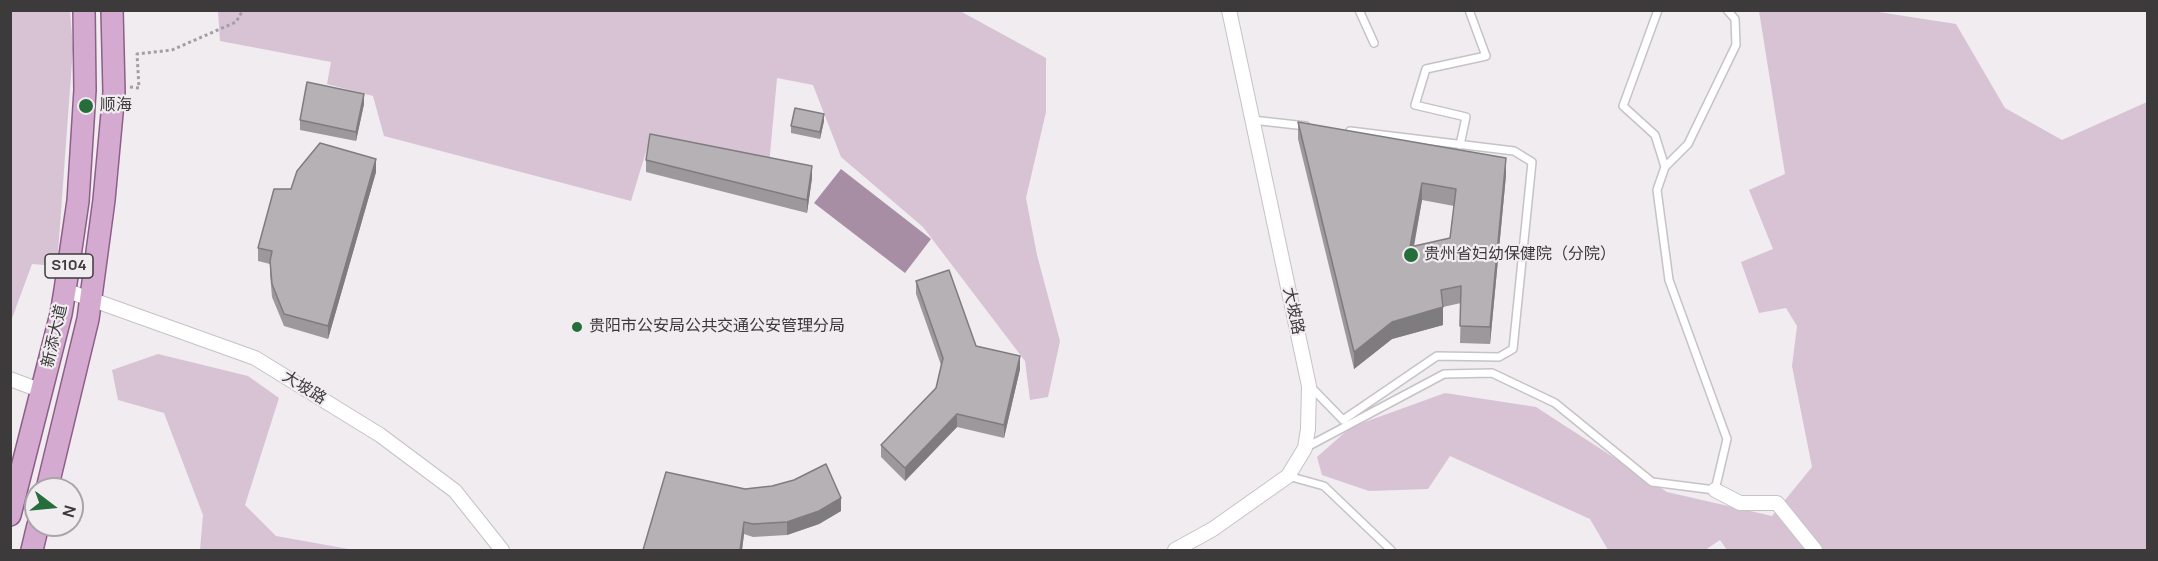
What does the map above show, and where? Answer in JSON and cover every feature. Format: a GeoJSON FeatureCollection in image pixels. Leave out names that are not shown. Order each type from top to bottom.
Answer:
{"type":"FeatureCollection","features":[{"type":"Feature","properties":{"kind":"main road","name":"新添大道"},"geometry":{"type":"LineString","coordinates":[[10,515],[62,314],[78,201],[85,90],[84,10]]}},
{"type":"Feature","properties":{"kind":"main road","name":"新添大道"},"geometry":{"type":"LineString","coordinates":[[50,477],[86,331],[91,300],[104,200],[114,85],[112,10]]}},
{"type":"Feature","properties":{"kind":"street","name":"大坡路"},"geometry":{"type":"LineString","coordinates":[[1175,550],[1213,529],[1288,476],[1305,448],[1309,386],[1229,10]]}},
{"type":"Feature","properties":{"kind":"street","name":"大坡路"},"geometry":{"type":"LineString","coordinates":[[65,290],[255,358],[380,435],[455,491],[502,550]]}},
{"type":"Feature","properties":{"kind":"street"},"geometry":{"type":"LineString","coordinates":[[10,379],[42,391]]}},
{"type":"Feature","properties":{"kind":"street"},"geometry":{"type":"LineString","coordinates":[[1715,490],[1740,503],[1777,503],[1815,550]]}},
{"type":"Feature","properties":{"kind":"lane"},"geometry":{"type":"LineString","coordinates":[[1359,10],[1374,43]]}},
{"type":"Feature","properties":{"kind":"lane"},"geometry":{"type":"LineString","coordinates":[[1460,145],[1466,117],[1415,105],[1426,69],[1486,56],[1469,10]]}},
{"type":"Feature","properties":{"kind":"lane"},"geometry":{"type":"LineString","coordinates":[[1658,10],[1623,106],[1654,135],[1665,167]]}},
{"type":"Feature","properties":{"kind":"lane"},"geometry":{"type":"LineString","coordinates":[[1305,448],[1444,374],[1492,373],[1555,403],[1652,482],[1715,490],[1727,439],[1669,280],[1657,190],[1665,167],[1688,144],[1736,45],[1735,19],[1727,10]]}},
{"type":"Feature","properties":{"kind":"lane"},"geometry":{"type":"LineString","coordinates":[[1252,120],[1310,126]]}},
{"type":"Feature","properties":{"kind":"lane"},"geometry":{"type":"LineString","coordinates":[[1309,386],[1343,420],[1437,356],[1499,357],[1513,349],[1532,162],[1514,151],[1345,131]]}},
{"type":"Feature","properties":{"kind":"lane"},"geometry":{"type":"LineString","coordinates":[[1288,476],[1323,486],[1387,549]]}},
{"type":"Feature","properties":{"kind":"path"},"geometry":{"type":"LineString","coordinates":[[114,85],[139,88],[137,54],[172,50],[236,22],[243,10]]}},
{"type":"Feature","properties":{"kind":"shaded area"},"geometry":{"type":"Polygon","coordinates":[[[11,10],[70,11],[73,48],[57,266],[32,264],[11,321],[11,10]]]}},
{"type":"Feature","properties":{"kind":"shaded area"},"geometry":{"type":"Polygon","coordinates":[[[218,11],[960,11],[1046,58],[1046,112],[1026,198],[1037,255],[1060,341],[1048,397],[1030,400],[1025,361],[923,227],[841,157],[813,85],[777,78],[769,165],[649,142],[631,201],[384,136],[373,96],[327,84],[331,62],[220,41],[218,11]]]}},
{"type":"Feature","properties":{"kind":"shaded area"},"geometry":{"type":"Polygon","coordinates":[[[1759,11],[1872,11],[1956,24],[2005,108],[2062,140],[2147,102],[2147,550],[1727,550],[1720,540],[1705,550],[1608,550],[1590,519],[1450,456],[1428,489],[1369,491],[1322,475],[1317,457],[1351,427],[1445,393],[1536,407],[1667,492],[1772,516],[1812,467],[1792,366],[1797,326],[1786,308],[1759,313],[1741,262],[1773,249],[1749,190],[1785,174],[1759,11]]]}},
{"type":"Feature","properties":{"kind":"shaded area"},"geometry":{"type":"Polygon","coordinates":[[[841,169],[931,239],[905,273],[814,203],[841,169]]]}},
{"type":"Feature","properties":{"kind":"shaded area"},"geometry":{"type":"Polygon","coordinates":[[[158,354],[248,376],[279,398],[245,505],[276,536],[354,550],[200,550],[203,515],[164,413],[118,400],[112,370],[158,354]]]}},
{"type":"Feature","properties":{"kind":"building"},"geometry":{"type":"Polygon","coordinates":[[[307,82],[364,94],[356,132],[300,120],[307,82]]]}},
{"type":"Feature","properties":{"kind":"building"},"geometry":{"type":"Polygon","coordinates":[[[795,108],[824,114],[820,132],[791,126],[795,108]]]}},
{"type":"Feature","properties":{"kind":"building","name":"贵州省妇幼保健院（分院）"},"geometry":{"type":"Polygon","coordinates":[[[1298,122],[1506,158],[1490,327],[1460,326],[1461,286],[1441,290],[1443,307],[1392,322],[1354,352],[1298,122]],[[1422,183],[1410,247],[1450,238],[1456,189],[1422,183]]]}},
{"type":"Feature","properties":{"kind":"building"},"geometry":{"type":"Polygon","coordinates":[[[650,134],[812,166],[807,200],[646,160],[650,134]]]}},
{"type":"Feature","properties":{"kind":"building"},"geometry":{"type":"Polygon","coordinates":[[[320,143],[376,159],[328,326],[284,314],[272,284],[270,261],[272,251],[258,248],[274,189],[291,189],[297,171],[320,143]]]}},
{"type":"Feature","properties":{"kind":"building"},"geometry":{"type":"Polygon","coordinates":[[[949,270],[976,346],[1020,356],[1004,425],[957,414],[905,468],[881,445],[936,388],[943,358],[916,281],[949,270]]]}},
{"type":"Feature","properties":{"kind":"building"},"geometry":{"type":"Polygon","coordinates":[[[826,464],[841,498],[819,511],[787,522],[753,524],[744,522],[740,550],[643,550],[666,472],[745,489],[772,486],[794,480],[826,464]]]}},
{"type":"Feature","properties":{"kind":"place","name":"顺海"},"geometry":{"type":"Point","coordinates":[86,106]}},
{"type":"Feature","properties":{"kind":"place","name":"贵州省妇幼保健院（分院）"},"geometry":{"type":"Point","coordinates":[1411,255]}},
{"type":"Feature","properties":{"kind":"place","name":"贵阳市公安局公共交通公安管理分局"},"geometry":{"type":"Point","coordinates":[577,327]}}]}
